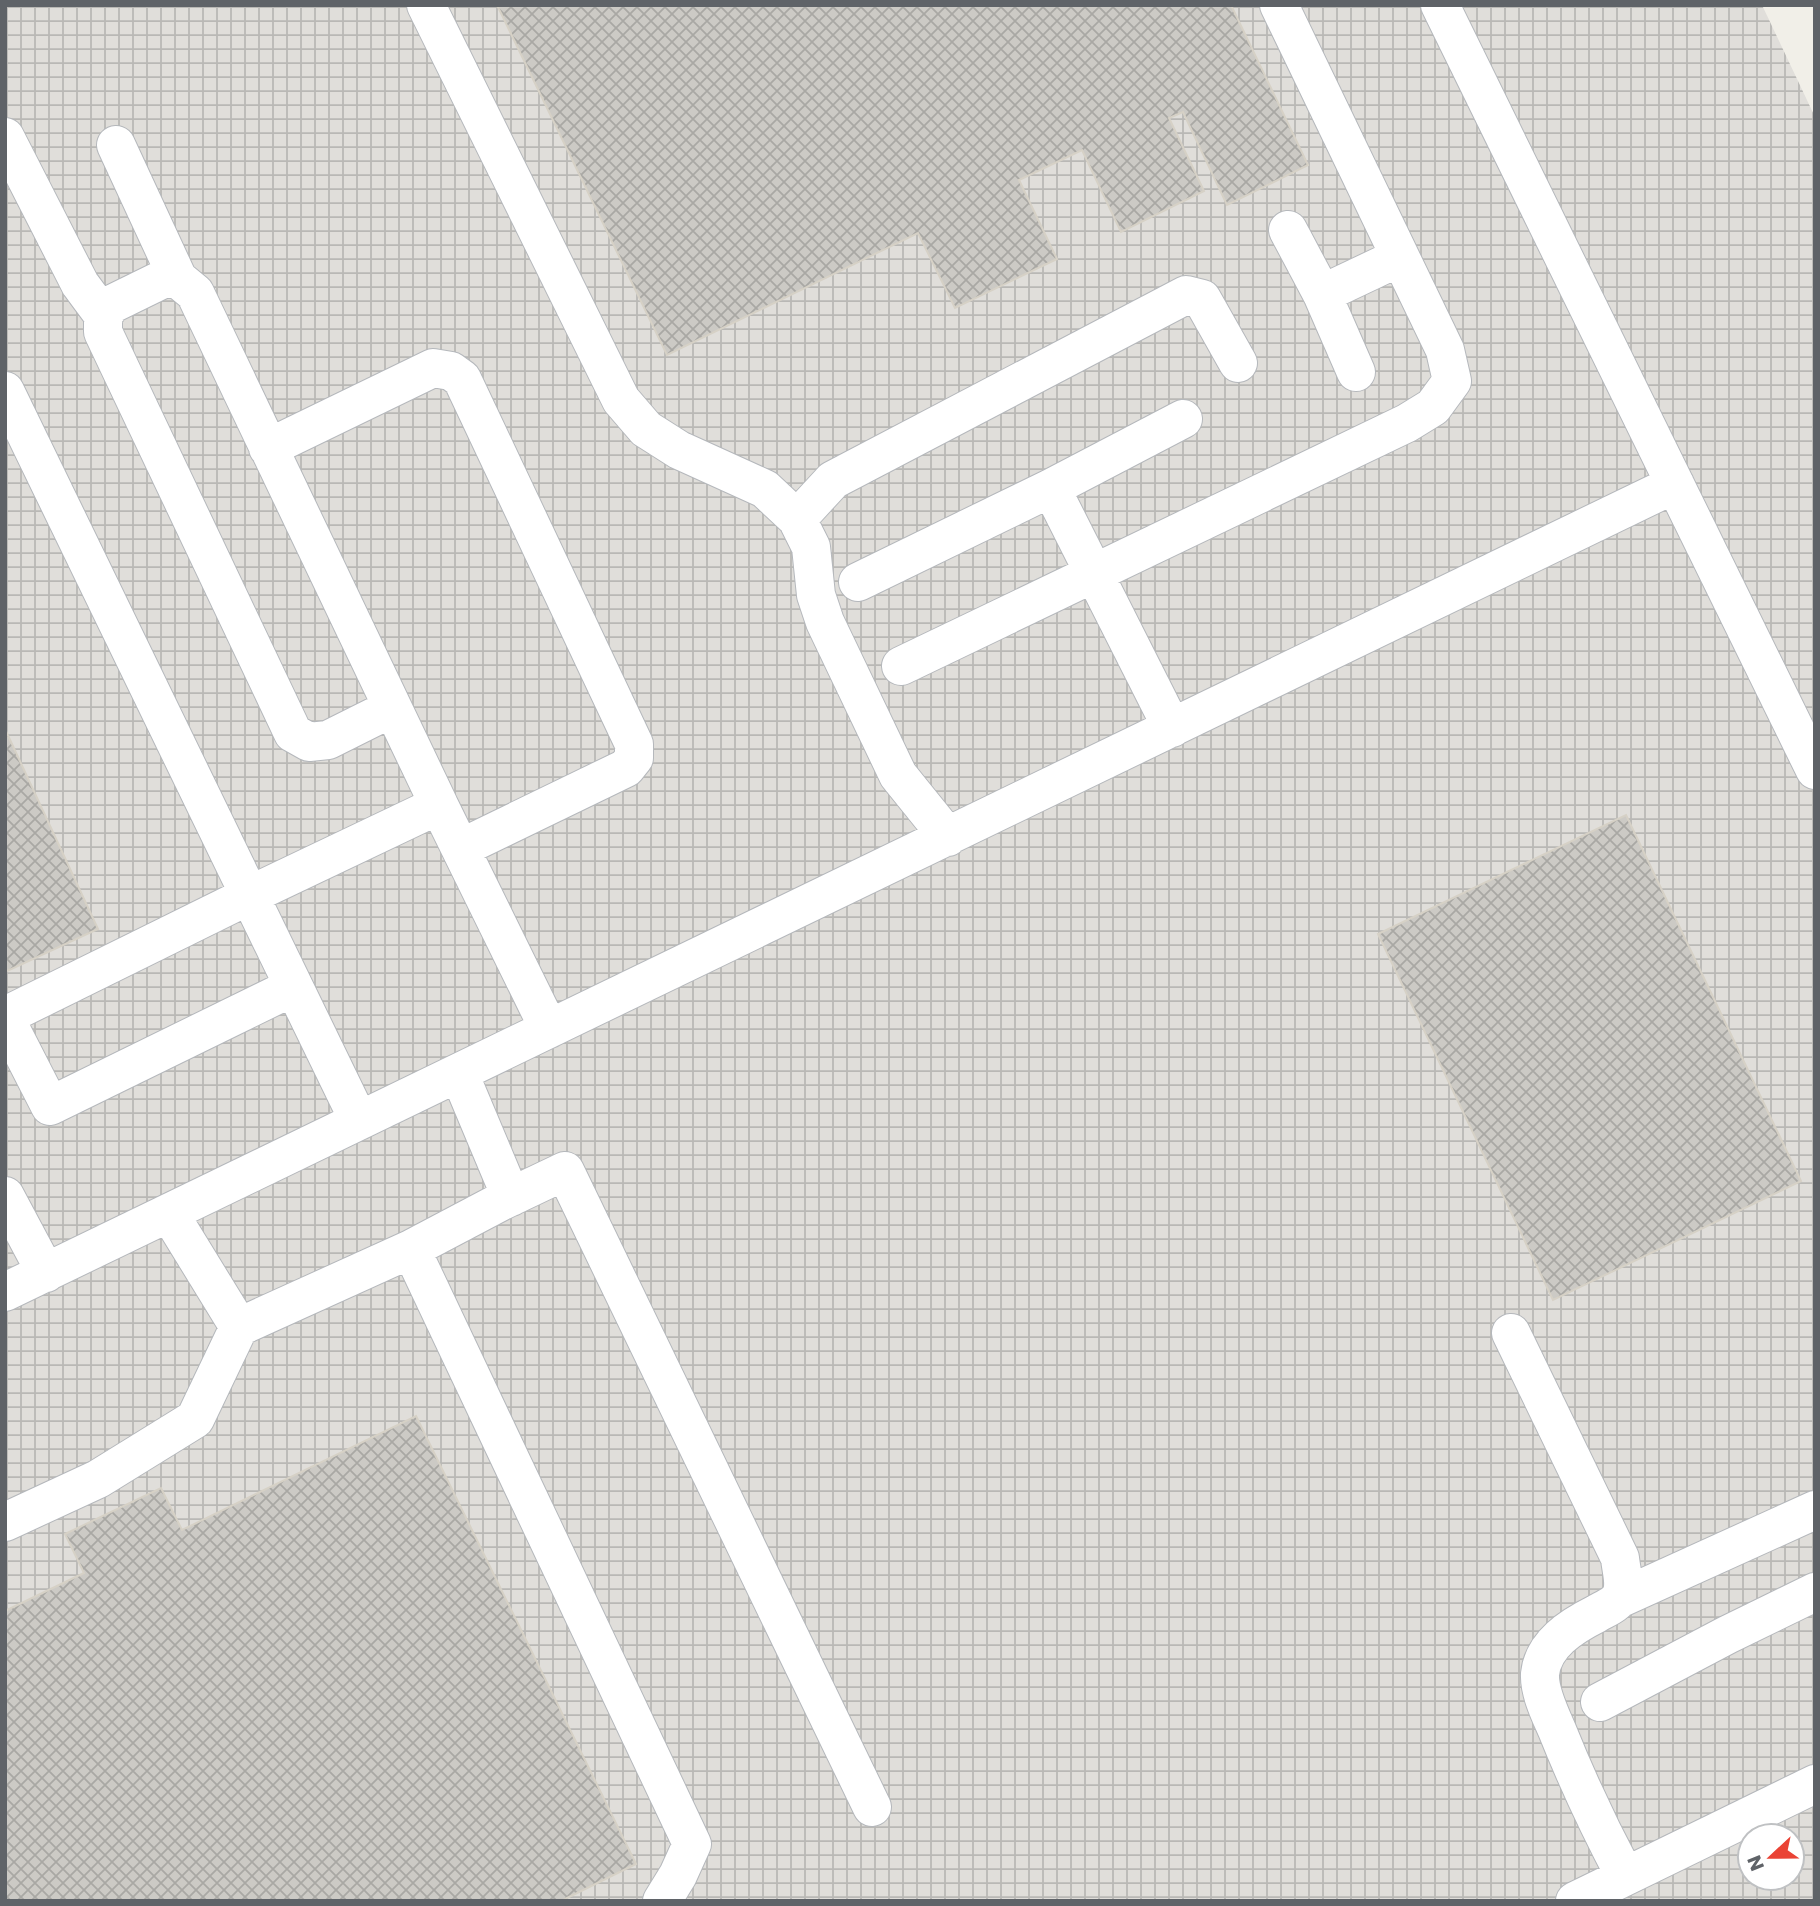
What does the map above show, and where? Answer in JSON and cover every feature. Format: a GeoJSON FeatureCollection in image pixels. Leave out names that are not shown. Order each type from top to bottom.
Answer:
{"type":"FeatureCollection","features":[{"type":"Feature","properties":{"kind":"lane"},"geometry":{"type":"LineString","coordinates":[[426,5],[621,400],[646,429],[679,450],[765,489],[797,519],[811,547],[816,595],[825,622],[898,775],[948,836]]}},
{"type":"Feature","properties":{"kind":"lane"},"geometry":{"type":"LineString","coordinates":[[901,666],[1407,423],[1433,407],[1452,381],[1445,350],[1279,5]]}},
{"type":"Feature","properties":{"kind":"lane"},"geometry":{"type":"LineString","coordinates":[[1440,5],[1815,770]]}},
{"type":"Feature","properties":{"kind":"lane"},"geometry":{"type":"LineString","coordinates":[[5,137],[80,285],[103,324],[293,733],[309,742],[328,740],[392,708]]}},
{"type":"Feature","properties":{"kind":"lane"},"geometry":{"type":"LineString","coordinates":[[116,145],[178,279],[195,293],[392,708],[549,1029]]}},
{"type":"Feature","properties":{"kind":"lane"},"geometry":{"type":"LineString","coordinates":[[1288,230],[1322,294],[1356,372]]}},
{"type":"Feature","properties":{"kind":"lane"},"geometry":{"type":"LineString","coordinates":[[1322,294],[1400,257]]}},
{"type":"Feature","properties":{"kind":"lane"},"geometry":{"type":"LineString","coordinates":[[103,324],[112,304],[163,279],[178,279]]}},
{"type":"Feature","properties":{"kind":"lane"},"geometry":{"type":"LineString","coordinates":[[797,519],[832,480],[1186,295],[1202,299],[1238,363]]}},
{"type":"Feature","properties":{"kind":"lane"},"geometry":{"type":"LineString","coordinates":[[268,448],[433,368],[451,371],[462,379],[634,744],[634,758],[626,768],[461,848]]}},
{"type":"Feature","properties":{"kind":"lane"},"geometry":{"type":"LineString","coordinates":[[5,391],[359,1121]]}},
{"type":"Feature","properties":{"kind":"lane"},"geometry":{"type":"LineString","coordinates":[[858,582],[1051,488],[1184,419]]}},
{"type":"Feature","properties":{"kind":"lane"},"geometry":{"type":"LineString","coordinates":[[5,1292],[1675,484]]}},
{"type":"Feature","properties":{"kind":"lane"},"geometry":{"type":"LineString","coordinates":[[1051,488],[1172,728]]}},
{"type":"Feature","properties":{"kind":"lane"},"geometry":{"type":"LineString","coordinates":[[293,987],[50,1106],[5,1017],[439,805]]}},
{"type":"Feature","properties":{"kind":"lane"},"geometry":{"type":"LineString","coordinates":[[459,1073],[511,1197]]}},
{"type":"Feature","properties":{"kind":"lane"},"geometry":{"type":"LineString","coordinates":[[5,1522],[98,1479],[195,1419],[239,1326],[411,1249],[565,1171],[872,1807]]}},
{"type":"Feature","properties":{"kind":"lane"},"geometry":{"type":"LineString","coordinates":[[5,1196],[46,1273]]}},
{"type":"Feature","properties":{"kind":"lane"},"geometry":{"type":"LineString","coordinates":[[169,1213],[239,1326]]}},
{"type":"Feature","properties":{"kind":"lane"},"geometry":{"type":"LineString","coordinates":[[411,1249],[692,1844],[662,1901]]}},
{"type":"Feature","properties":{"kind":"lane"},"geometry":{"type":"LineString","coordinates":[[1511,1333],[1620,1558],[1624,1587],[1621,1598]]}},
{"type":"Feature","properties":{"kind":"lane"},"geometry":{"type":"LineString","coordinates":[[1625,1877],[1571,1766],[1546,1705],[1540,1674],[1546,1657],[1556,1639],[1621,1598],[1815,1510]]}},
{"type":"Feature","properties":{"kind":"lane"},"geometry":{"type":"LineString","coordinates":[[1600,1702],[1815,1592]]}},
{"type":"Feature","properties":{"kind":"lane"},"geometry":{"type":"LineString","coordinates":[[1574,1901],[1815,1784]]}},
{"type":"Feature","properties":{"kind":"shaded area"},"geometry":{"type":"Polygon","coordinates":[[[5,5],[1762,5],[1815,117],[1815,1901],[5,1901],[5,5]]]}},
{"type":"Feature","properties":{"kind":"building"},"geometry":{"type":"Polygon","coordinates":[[[497,5],[1231,5],[1308,165],[1227,205],[1183,112],[1169,118],[1204,191],[1121,232],[1082,150],[1019,180],[1057,259],[955,308],[918,233],[667,355],[497,5]]]}},
{"type":"Feature","properties":{"kind":"building"},"geometry":{"type":"Polygon","coordinates":[[[5,729],[98,929],[5,972],[5,729]]]}},
{"type":"Feature","properties":{"kind":"building"},"geometry":{"type":"Polygon","coordinates":[[[1626,815],[1801,1181],[1553,1300],[1378,934],[1626,815]]]}},
{"type":"Feature","properties":{"kind":"building"},"geometry":{"type":"Polygon","coordinates":[[[416,1416],[636,1864],[561,1901],[5,1901],[5,1611],[84,1573],[65,1534],[161,1488],[182,1530],[416,1416]]]}}]}
